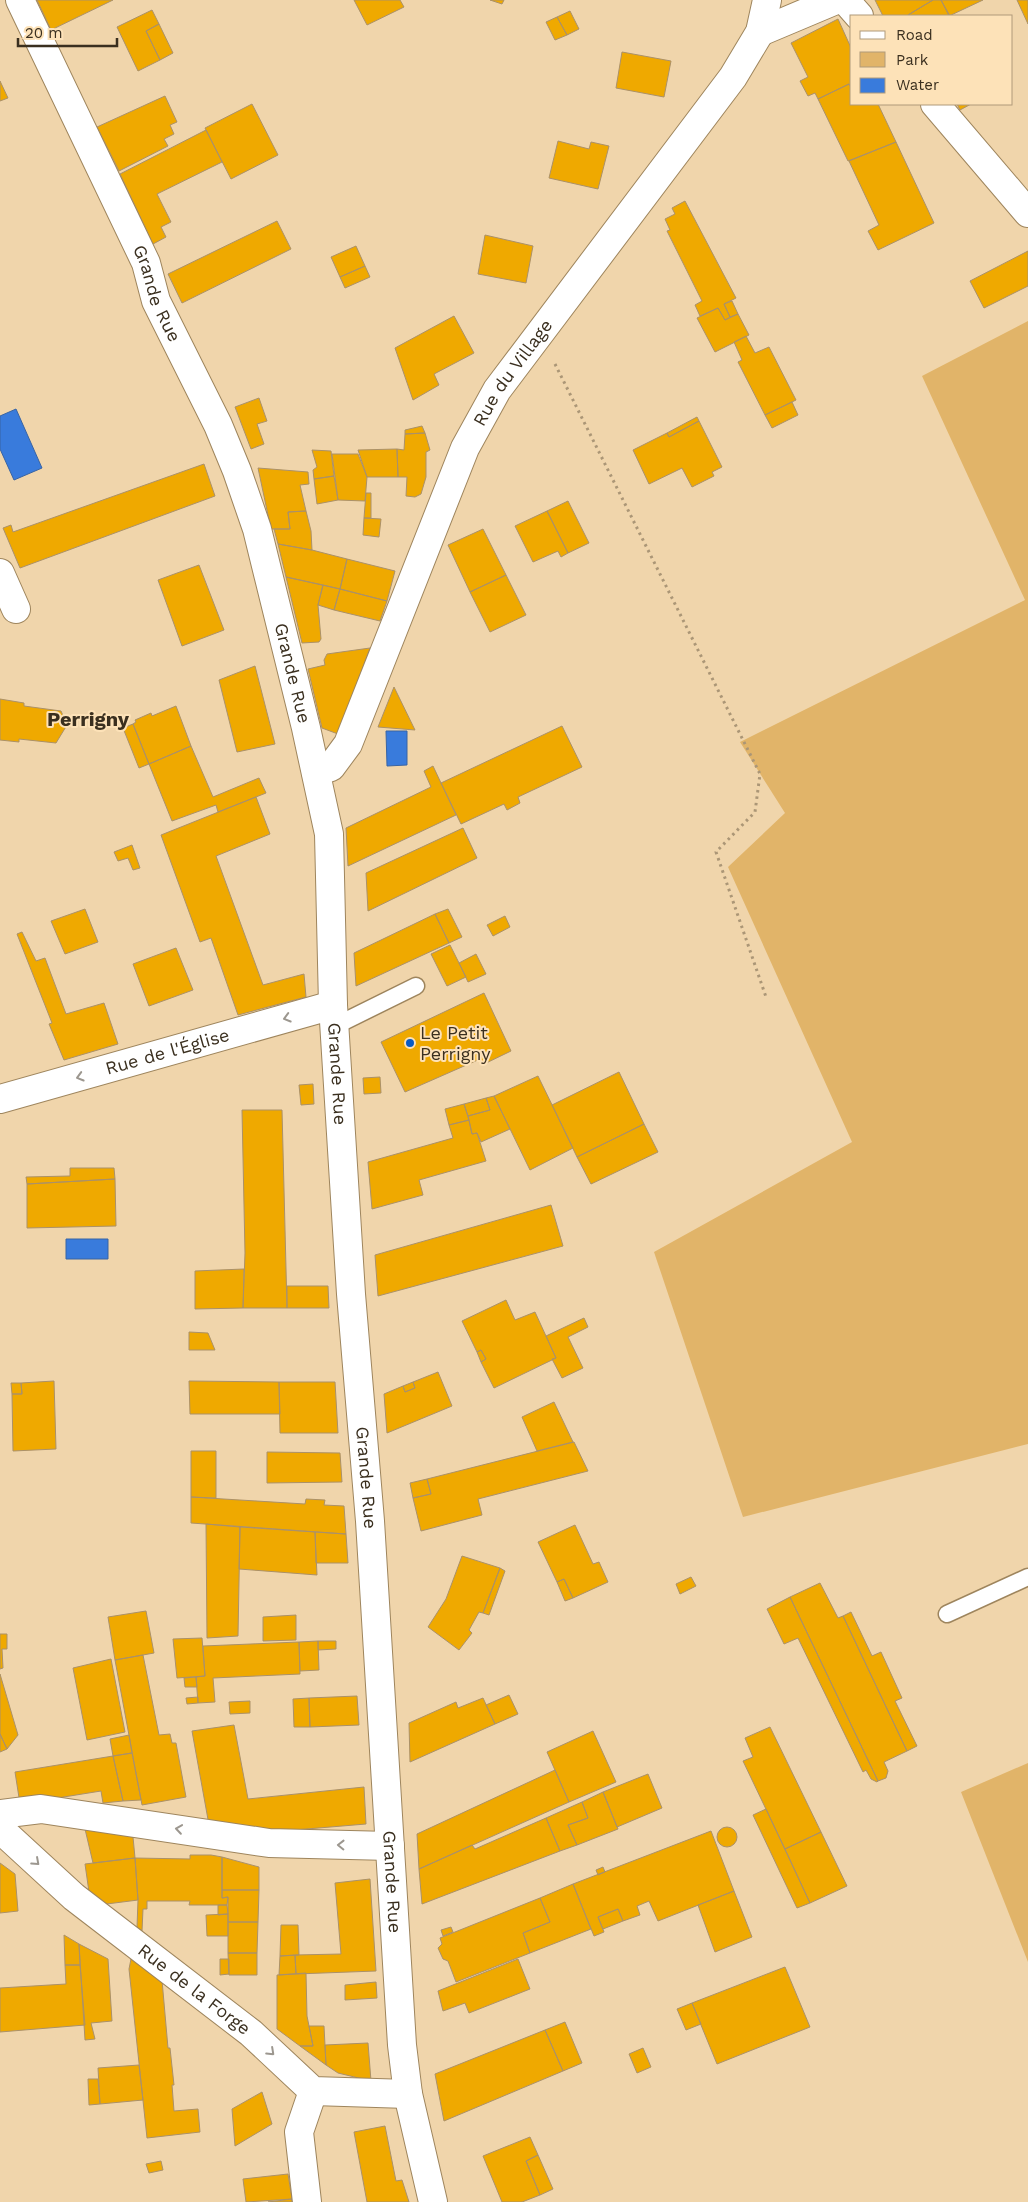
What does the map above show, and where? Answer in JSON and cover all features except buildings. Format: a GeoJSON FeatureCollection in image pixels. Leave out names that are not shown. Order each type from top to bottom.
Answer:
{"type":"FeatureCollection","features":[{"type":"Feature","properties":{"kind":"street","name":"Grande Rue"},"geometry":{"type":"LineString","coordinates":[[20,0],[146,263],[156,301],[218,425],[237,471],[256,528],[316,772],[328,834],[334,1015],[352,1294],[369,1511],[402,2045],[408,2094],[433,2202]]}},
{"type":"Feature","properties":{"kind":"street","name":"Rue du Village"},"geometry":{"type":"LineString","coordinates":[[316,772],[331,767],[348,744],[465,448],[497,390],[733,77],[760,32],[767,0]]}},
{"type":"Feature","properties":{"kind":"street"},"geometry":{"type":"LineString","coordinates":[[760,32],[836,0]]}},
{"type":"Feature","properties":{"kind":"street"},"geometry":{"type":"LineString","coordinates":[[845,0],[858,15]]}},
{"type":"Feature","properties":{"kind":"street"},"geometry":{"type":"LineString","coordinates":[[936,105],[1028,213]]}},
{"type":"Feature","properties":{"kind":"street"},"geometry":{"type":"LineString","coordinates":[[0,573],[16,609]]}},
{"type":"Feature","properties":{"kind":"street","name":"Rue de l'Église"},"geometry":{"type":"LineString","coordinates":[[0,1100],[334,1015]]}},
{"type":"Feature","properties":{"kind":"street"},"geometry":{"type":"LineString","coordinates":[[0,1814],[41,1809],[269,1843],[390,1846]]}},
{"type":"Feature","properties":{"kind":"street","name":"Rue de la Forge"},"geometry":{"type":"LineString","coordinates":[[0,1829],[74,1897],[251,2033],[313,2091]]}},
{"type":"Feature","properties":{"kind":"street"},"geometry":{"type":"LineString","coordinates":[[307,2202],[298,2132],[313,2091],[408,2094]]}},
{"type":"Feature","properties":{"kind":"lane"},"geometry":{"type":"LineString","coordinates":[[334,1015],[416,986]]}},
{"type":"Feature","properties":{"kind":"lane"},"geometry":{"type":"LineString","coordinates":[[948,1614],[1028,1577]]}},
{"type":"Feature","properties":{"kind":"path"},"geometry":{"type":"LineString","coordinates":[[539,332],[760,774],[755,812],[716,852],[766,997]]}},
{"type":"Feature","properties":{"kind":"green space"},"geometry":{"type":"Polygon","coordinates":[[[1028,321],[1028,1444],[743,1517],[654,1252],[852,1142],[728,867],[785,813],[740,742],[1025,600],[922,376],[1028,321]]]}},
{"type":"Feature","properties":{"kind":"green space"},"geometry":{"type":"Polygon","coordinates":[[[1028,1763],[1028,1962],[961,1792],[1028,1763]]]}},
{"type":"Feature","properties":{"kind":"water"},"geometry":{"type":"Polygon","coordinates":[[[16,409],[42,468],[14,480],[0,449],[0,416],[16,409]]]}},
{"type":"Feature","properties":{"kind":"water"},"geometry":{"type":"Polygon","coordinates":[[[386,731],[407,731],[407,765],[387,766],[386,731]]]}},
{"type":"Feature","properties":{"kind":"water"},"geometry":{"type":"Polygon","coordinates":[[[66,1239],[108,1239],[108,1259],[66,1259],[66,1239]]]}},
{"type":"Feature","properties":{"kind":"place","name":"Le Petit Perrigny"},"geometry":{"type":"Point","coordinates":[410,1043]}},
{"type":"Feature","properties":{"kind":"district","name":"Perrigny"},"geometry":{"type":"Point","coordinates":[88,719]}}]}
